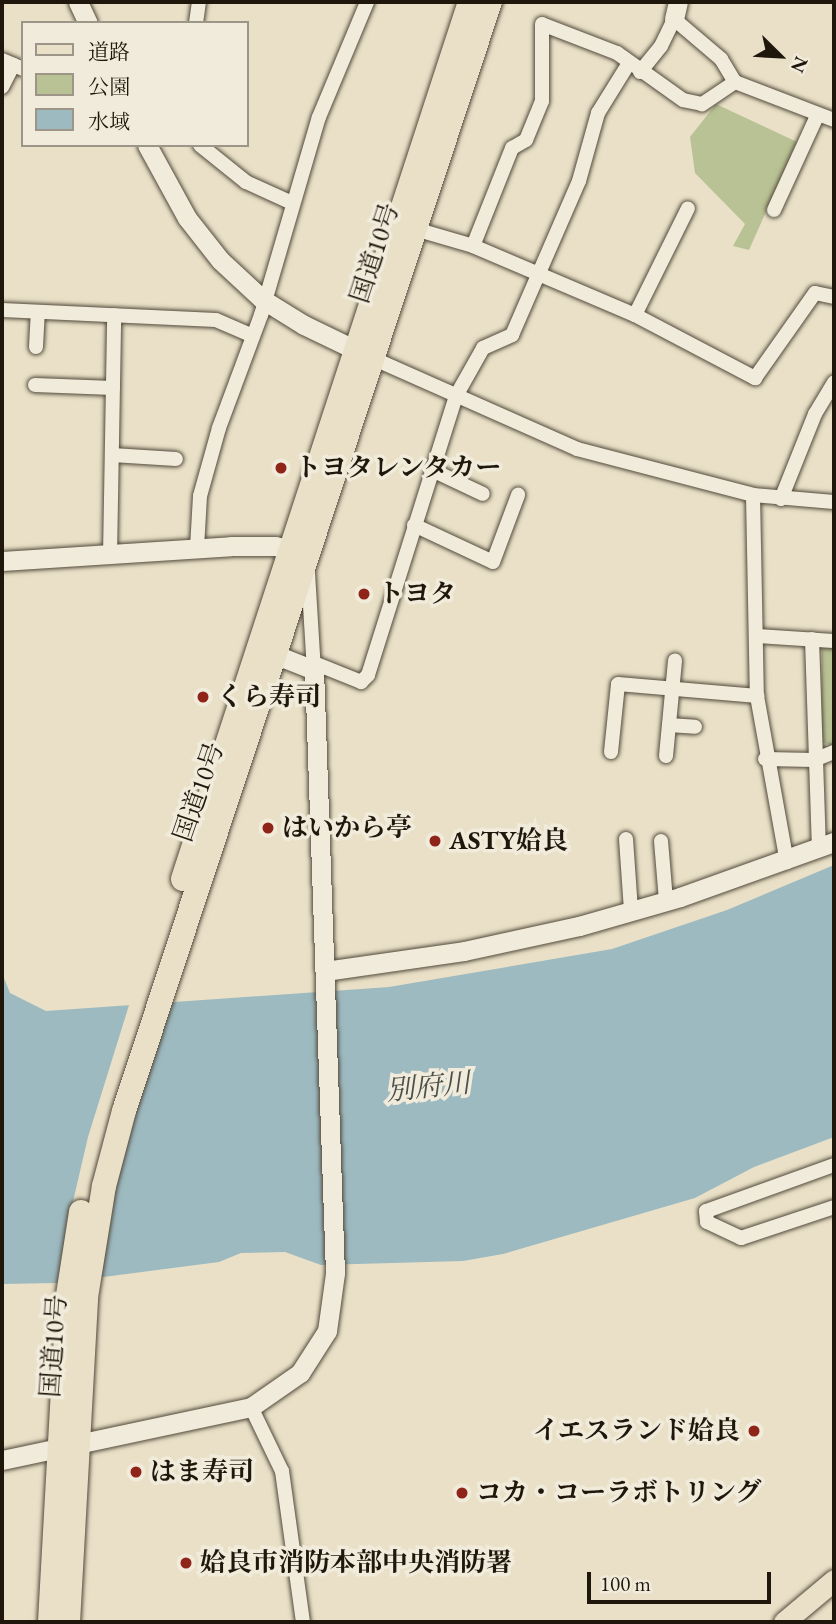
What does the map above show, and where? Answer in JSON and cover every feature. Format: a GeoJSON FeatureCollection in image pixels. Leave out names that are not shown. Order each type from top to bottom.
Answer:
{"type":"FeatureCollection","features":[{"type":"Feature","properties":{"kind":"highway","name":"国道10号"},"geometry":{"type":"LineString","coordinates":[[50,1622],[67,1447],[77,1296],[104,1186],[160,976],[363,354],[470,2]]}},
{"type":"Feature","properties":{"kind":"highway","name":"国道10号"},"geometry":{"type":"LineString","coordinates":[[363,354],[415,229],[490,2]]}},
{"type":"Feature","properties":{"kind":"highway","name":"国道10号"},"geometry":{"type":"LineString","coordinates":[[67,1447],[68,1622]]}},
{"type":"Feature","properties":{"kind":"main road"},"geometry":{"type":"LineString","coordinates":[[784,1622],[834,1580]]}},
{"type":"Feature","properties":{"kind":"street"},"geometry":{"type":"LineString","coordinates":[[78,2],[87,21]]}},
{"type":"Feature","properties":{"kind":"street"},"geometry":{"type":"LineString","coordinates":[[196,21],[199,2]]}},
{"type":"Feature","properties":{"kind":"street"},"geometry":{"type":"LineString","coordinates":[[197,548],[200,496],[253,336],[319,117],[368,2]]}},
{"type":"Feature","properties":{"kind":"street"},"geometry":{"type":"LineString","coordinates":[[267,651],[361,682],[368,675],[456,396],[482,348],[512,335],[579,181],[598,113],[634,68],[661,46],[676,10],[721,59],[736,82],[817,116],[834,120]]}},
{"type":"Feature","properties":{"kind":"street"},"geometry":{"type":"LineString","coordinates":[[473,246],[512,148],[526,140],[542,101],[542,24],[617,53],[664,90],[702,104],[736,82]]}},
{"type":"Feature","properties":{"kind":"street"},"geometry":{"type":"LineString","coordinates":[[2,87],[12,65]]}},
{"type":"Feature","properties":{"kind":"street"},"geometry":{"type":"LineString","coordinates":[[774,210],[817,116]]}},
{"type":"Feature","properties":{"kind":"street"},"geometry":{"type":"LineString","coordinates":[[148,147],[187,218],[220,260],[262,299],[363,354],[577,449],[752,495],[834,502]]}},
{"type":"Feature","properties":{"kind":"street"},"geometry":{"type":"LineString","coordinates":[[202,147],[246,183],[292,203]]}},
{"type":"Feature","properties":{"kind":"street"},"geometry":{"type":"LineString","coordinates":[[635,315],[688,208]]}},
{"type":"Feature","properties":{"kind":"street"},"geometry":{"type":"LineString","coordinates":[[415,229],[473,246],[540,271],[635,315],[755,377],[815,293],[834,297]]}},
{"type":"Feature","properties":{"kind":"street"},"geometry":{"type":"LineString","coordinates":[[2,310],[216,320],[253,336]]}},
{"type":"Feature","properties":{"kind":"street"},"geometry":{"type":"LineString","coordinates":[[36,347],[38,312]]}},
{"type":"Feature","properties":{"kind":"street"},"geometry":{"type":"LineString","coordinates":[[110,556],[114,315]]}},
{"type":"Feature","properties":{"kind":"street"},"geometry":{"type":"LineString","coordinates":[[781,499],[815,414],[834,382]]}},
{"type":"Feature","properties":{"kind":"street"},"geometry":{"type":"LineString","coordinates":[[35,385],[113,388]]}},
{"type":"Feature","properties":{"kind":"street"},"geometry":{"type":"LineString","coordinates":[[112,455],[176,459]]}},
{"type":"Feature","properties":{"kind":"street"},"geometry":{"type":"LineString","coordinates":[[432,470],[483,494]]}},
{"type":"Feature","properties":{"kind":"street"},"geometry":{"type":"LineString","coordinates":[[414,525],[493,562],[518,495]]}},
{"type":"Feature","properties":{"kind":"street"},"geometry":{"type":"LineString","coordinates":[[752,495],[757,696],[765,759],[776,792],[787,862]]}},
{"type":"Feature","properties":{"kind":"street"},"geometry":{"type":"LineString","coordinates":[[2,561],[110,556],[197,548],[298,551],[314,667],[335,1273],[327,1331],[313,1357],[281,1388],[251,1407],[8,1459]]}},
{"type":"Feature","properties":{"kind":"street"},"geometry":{"type":"LineString","coordinates":[[757,636],[834,641]]}},
{"type":"Feature","properties":{"kind":"street"},"geometry":{"type":"LineString","coordinates":[[325,979],[464,951],[631,911],[787,862],[827,844],[814,760],[812,639]]}},
{"type":"Feature","properties":{"kind":"street"},"geometry":{"type":"LineString","coordinates":[[666,756],[675,660]]}},
{"type":"Feature","properties":{"kind":"street"},"geometry":{"type":"LineString","coordinates":[[611,752],[618,684],[757,696]]}},
{"type":"Feature","properties":{"kind":"street"},"geometry":{"type":"LineString","coordinates":[[669,725],[695,727]]}},
{"type":"Feature","properties":{"kind":"street"},"geometry":{"type":"LineString","coordinates":[[765,759],[814,760],[834,751]]}},
{"type":"Feature","properties":{"kind":"street"},"geometry":{"type":"LineString","coordinates":[[626,839],[631,911]]}},
{"type":"Feature","properties":{"kind":"street"},"geometry":{"type":"LineString","coordinates":[[661,841],[666,901]]}},
{"type":"Feature","properties":{"kind":"street"},"geometry":{"type":"LineString","coordinates":[[834,1165],[706,1211],[707,1222],[741,1238],[834,1207]]}},
{"type":"Feature","properties":{"kind":"street"},"geometry":{"type":"LineString","coordinates":[[251,1407],[282,1471],[303,1622]]}},
{"type":"Feature","properties":{"kind":"green space"},"geometry":{"type":"Polygon","coordinates":[[[716,104],[797,142],[749,250],[733,246],[745,224],[695,173],[690,137],[716,104]]]}},
{"type":"Feature","properties":{"kind":"green space"},"geometry":{"type":"Polygon","coordinates":[[[822,648],[834,648],[834,743],[831,745],[821,742],[822,648]]]}},
{"type":"Feature","properties":{"kind":"water","name":"別府川"},"geometry":{"type":"Polygon","coordinates":[[[834,865],[834,1137],[754,1167],[695,1198],[503,1254],[463,1261],[321,1265],[285,1252],[241,1253],[219,1262],[57,1283],[2,1284],[2,973],[10,993],[46,1011],[389,987],[612,949],[727,910],[834,865]]]}},
{"type":"Feature","properties":{"kind":"pier"},"geometry":{"type":"Polygon","coordinates":[[[172,999],[128,1136],[111,1208],[71,1210],[88,1137],[130,1002],[172,999]]]}},
{"type":"Feature","properties":{"kind":"place","name":"トヨタレンタカー"},"geometry":{"type":"Point","coordinates":[281,468]}},
{"type":"Feature","properties":{"kind":"place","name":"トヨタ"},"geometry":{"type":"Point","coordinates":[364,594]}},
{"type":"Feature","properties":{"kind":"place","name":"くら寿司"},"geometry":{"type":"Point","coordinates":[203,697]}},
{"type":"Feature","properties":{"kind":"place","name":"はいから亭"},"geometry":{"type":"Point","coordinates":[268,828]}},
{"type":"Feature","properties":{"kind":"place","name":"ASTY姶良"},"geometry":{"type":"Point","coordinates":[435,841]}},
{"type":"Feature","properties":{"kind":"place","name":"イエスランド姶良"},"geometry":{"type":"Point","coordinates":[754,1431]}},
{"type":"Feature","properties":{"kind":"place","name":"はま寿司"},"geometry":{"type":"Point","coordinates":[136,1472]}},
{"type":"Feature","properties":{"kind":"place","name":"コカ・コーラボトリング"},"geometry":{"type":"Point","coordinates":[462,1493]}},
{"type":"Feature","properties":{"kind":"place","name":"姶良市消防本部中央消防署"},"geometry":{"type":"Point","coordinates":[186,1563]}}]}
